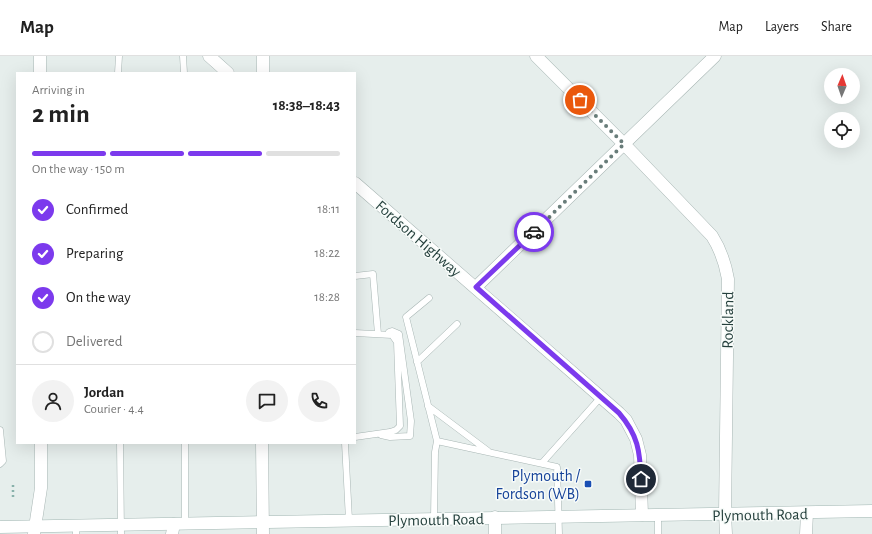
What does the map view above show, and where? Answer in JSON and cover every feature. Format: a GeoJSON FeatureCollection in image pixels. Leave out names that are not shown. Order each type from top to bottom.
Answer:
{"type":"FeatureCollection","features":[{"type":"Feature","properties":{"kind":"street"},"geometry":{"type":"LineString","coordinates":[[40,56],[40,72]]}},
{"type":"Feature","properties":{"kind":"street"},"geometry":{"type":"LineString","coordinates":[[209,56],[227,72]]}},
{"type":"Feature","properties":{"kind":"street"},"geometry":{"type":"LineString","coordinates":[[262,72],[263,56]]}},
{"type":"Feature","properties":{"kind":"street","name":"Rockland"},"geometry":{"type":"LineString","coordinates":[[536,56],[624,144],[712,236],[720,248],[725,262],[728,279],[726,534]]}},
{"type":"Feature","properties":{"kind":"street"},"geometry":{"type":"LineString","coordinates":[[476,287],[716,56]]}},
{"type":"Feature","properties":{"kind":"street","name":"Fordson Highway"},"geometry":{"type":"LineString","coordinates":[[356,184],[476,287],[626,420],[636,439],[640,455],[642,515]]}},
{"type":"Feature","properties":{"kind":"street"},"geometry":{"type":"LineString","coordinates":[[34,530],[41,488],[41,444]]}},
{"type":"Feature","properties":{"kind":"street"},"geometry":{"type":"LineString","coordinates":[[262,444],[262,528]]}},
{"type":"Feature","properties":{"kind":"street","name":"Plymouth Road"},"geometry":{"type":"LineString","coordinates":[[0,527],[34,530],[177,527],[262,528],[349,520],[872,511]]}},
{"type":"Feature","properties":{"kind":"street"},"geometry":{"type":"LineString","coordinates":[[806,534],[807,513]]}},
{"type":"Feature","properties":{"kind":"street"},"geometry":{"type":"LineString","coordinates":[[495,517],[495,534]]}},
{"type":"Feature","properties":{"kind":"lane"},"geometry":{"type":"LineString","coordinates":[[118,72],[119,56]]}},
{"type":"Feature","properties":{"kind":"lane"},"geometry":{"type":"LineString","coordinates":[[184,56],[184,72]]}},
{"type":"Feature","properties":{"kind":"lane"},"geometry":{"type":"LineString","coordinates":[[356,276],[373,274],[382,334]]}},
{"type":"Feature","properties":{"kind":"lane"},"geometry":{"type":"LineString","coordinates":[[429,298],[406,318],[437,441],[435,452],[434,519]]}},
{"type":"Feature","properties":{"kind":"lane"},"geometry":{"type":"LineString","coordinates":[[417,362],[457,324]]}},
{"type":"Feature","properties":{"kind":"lane"},"geometry":{"type":"LineString","coordinates":[[371,434],[390,437],[410,436],[411,420],[399,334],[392,331],[382,334]]}},
{"type":"Feature","properties":{"kind":"lane"},"geometry":{"type":"LineString","coordinates":[[356,333],[392,335],[397,342],[400,426],[396,430],[390,432],[356,437]]}},
{"type":"Feature","properties":{"kind":"lane"},"geometry":{"type":"LineString","coordinates":[[542,463],[601,397]]}},
{"type":"Feature","properties":{"kind":"lane"},"geometry":{"type":"LineString","coordinates":[[428,406],[490,452]]}},
{"type":"Feature","properties":{"kind":"lane"},"geometry":{"type":"LineString","coordinates":[[0,430],[3,461],[0,464]]}},
{"type":"Feature","properties":{"kind":"lane"},"geometry":{"type":"LineString","coordinates":[[437,441],[558,467],[559,534]]}},
{"type":"Feature","properties":{"kind":"lane"},"geometry":{"type":"LineString","coordinates":[[120,444],[122,529]]}},
{"type":"Feature","properties":{"kind":"lane"},"geometry":{"type":"LineString","coordinates":[[177,527],[185,444]]}},
{"type":"Feature","properties":{"kind":"lane"},"geometry":{"type":"LineString","coordinates":[[345,444],[349,520]]}},
{"type":"Feature","properties":{"kind":"lane"},"geometry":{"type":"LineString","coordinates":[[658,515],[658,534]]}},
{"type":"Feature","properties":{"kind":"path"},"geometry":{"type":"LineString","coordinates":[[13,485],[14,500]]}},
{"type":"Feature","properties":{"kind":"way so far"},"geometry":{"type":"LineString","coordinates":[[534,232],[624,144],[580,100]]}},
{"type":"Feature","properties":{"kind":"place","name":"Plymouth / Fordson (WB)"},"geometry":{"type":"Point","coordinates":[588,484]}},
{"type":"Feature","properties":{"kind":"route"},"geometry":{"type":"LineString","coordinates":[[534,232],[476,287],[626,420],[636,439],[640,455],[641,479]]}}]}
